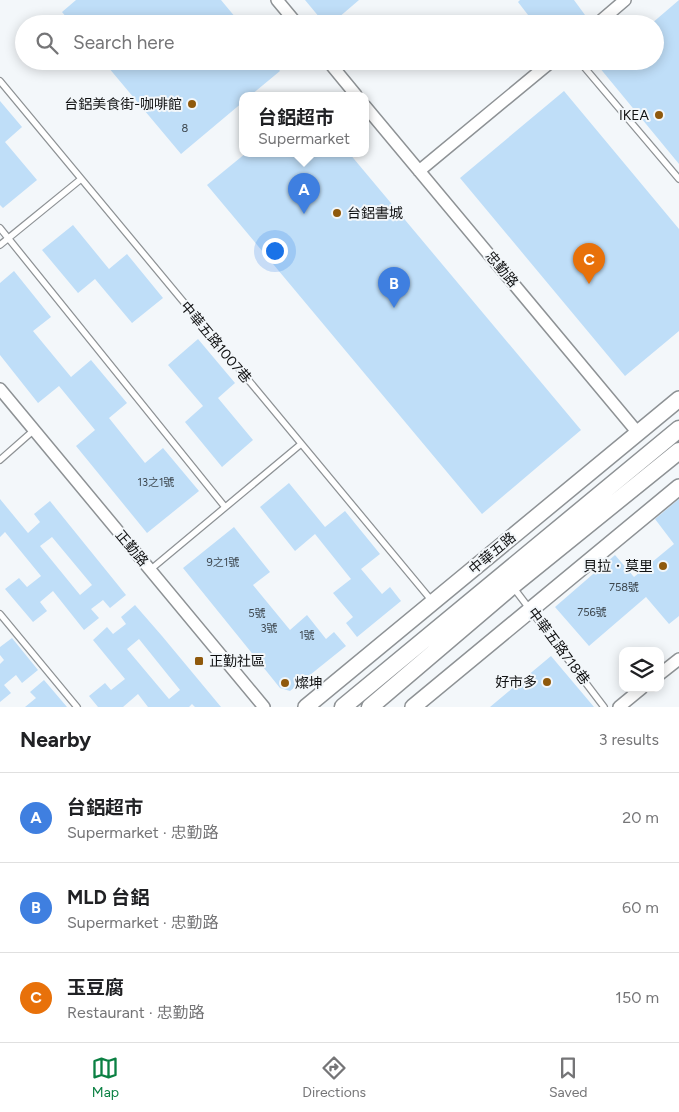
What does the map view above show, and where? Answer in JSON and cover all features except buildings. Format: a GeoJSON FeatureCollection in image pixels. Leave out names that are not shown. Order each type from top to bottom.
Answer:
{"type":"FeatureCollection","features":[{"type":"Feature","properties":{"kind":"main road","name":"中華五路"},"geometry":{"type":"LineString","coordinates":[[343,707],[679,429]]}},
{"type":"Feature","properties":{"kind":"main road"},"geometry":{"type":"LineString","coordinates":[[370,707],[512,586],[679,451]]}},
{"type":"Feature","properties":{"kind":"street"},"geometry":{"type":"LineString","coordinates":[[277,0],[290,15]]}},
{"type":"Feature","properties":{"kind":"street"},"geometry":{"type":"LineString","coordinates":[[608,15],[626,0]]}},
{"type":"Feature","properties":{"kind":"street"},"geometry":{"type":"LineString","coordinates":[[335,70],[354,92]]}},
{"type":"Feature","properties":{"kind":"street"},"geometry":{"type":"LineString","coordinates":[[420,171],[541,70]]}},
{"type":"Feature","properties":{"kind":"street","name":"忠勤路"},"geometry":{"type":"LineString","coordinates":[[369,111],[638,433]]}},
{"type":"Feature","properties":{"kind":"street","name":"正勤路"},"geometry":{"type":"LineString","coordinates":[[0,389],[264,707]]}},
{"type":"Feature","properties":{"kind":"street","name":"中華五路"},"geometry":{"type":"LineString","coordinates":[[306,707],[678,401]]}},
{"type":"Feature","properties":{"kind":"street"},"geometry":{"type":"LineString","coordinates":[[413,707],[679,487]]}},
{"type":"Feature","properties":{"kind":"street"},"geometry":{"type":"LineString","coordinates":[[664,671],[679,659]]}},
{"type":"Feature","properties":{"kind":"street"},"geometry":{"type":"LineString","coordinates":[[618,707],[637,692]]}},
{"type":"Feature","properties":{"kind":"lane"},"geometry":{"type":"LineString","coordinates":[[587,70],[679,179]]}},
{"type":"Feature","properties":{"kind":"lane","name":"中華五路1007巷"},"geometry":{"type":"LineString","coordinates":[[0,81],[433,602]]}},
{"type":"Feature","properties":{"kind":"lane"},"geometry":{"type":"LineString","coordinates":[[0,244],[81,179]]}},
{"type":"Feature","properties":{"kind":"lane"},"geometry":{"type":"LineString","coordinates":[[0,228],[225,507]]}},
{"type":"Feature","properties":{"kind":"lane"},"geometry":{"type":"LineString","coordinates":[[0,460],[34,430]]}},
{"type":"Feature","properties":{"kind":"lane"},"geometry":{"type":"LineString","coordinates":[[150,570],[301,444]]}},
{"type":"Feature","properties":{"kind":"lane","name":"中華五路718巷"},"geometry":{"type":"LineString","coordinates":[[512,586],[604,707]]}},
{"type":"Feature","properties":{"kind":"lane"},"geometry":{"type":"LineString","coordinates":[[0,614],[77,707]]}},
{"type":"Feature","properties":{"kind":"place","name":"台鋁美食街-咖啡館"},"geometry":{"type":"Point","coordinates":[192,104]}},
{"type":"Feature","properties":{"kind":"place","name":"IKEA"},"geometry":{"type":"Point","coordinates":[659,115]}},
{"type":"Feature","properties":{"kind":"place","name":"台鋁書城"},"geometry":{"type":"Point","coordinates":[337,213]}},
{"type":"Feature","properties":{"kind":"place","name":"台鋁超市"},"geometry":{"type":"Point","coordinates":[304,214]}},
{"type":"Feature","properties":{"kind":"place","name":"玉豆腐"},"geometry":{"type":"Point","coordinates":[589,284]}},
{"type":"Feature","properties":{"kind":"place","name":"MLD 台鋁"},"geometry":{"type":"Point","coordinates":[394,308]}},
{"type":"Feature","properties":{"kind":"place","name":"貝拉．莫里"},"geometry":{"type":"Point","coordinates":[663,566]}},
{"type":"Feature","properties":{"kind":"place","name":"正勤社區"},"geometry":{"type":"Point","coordinates":[199,661]}},
{"type":"Feature","properties":{"kind":"place","name":"好市多"},"geometry":{"type":"Point","coordinates":[547,682]}},
{"type":"Feature","properties":{"kind":"place","name":"燦坤"},"geometry":{"type":"Point","coordinates":[285,683]}}]}
